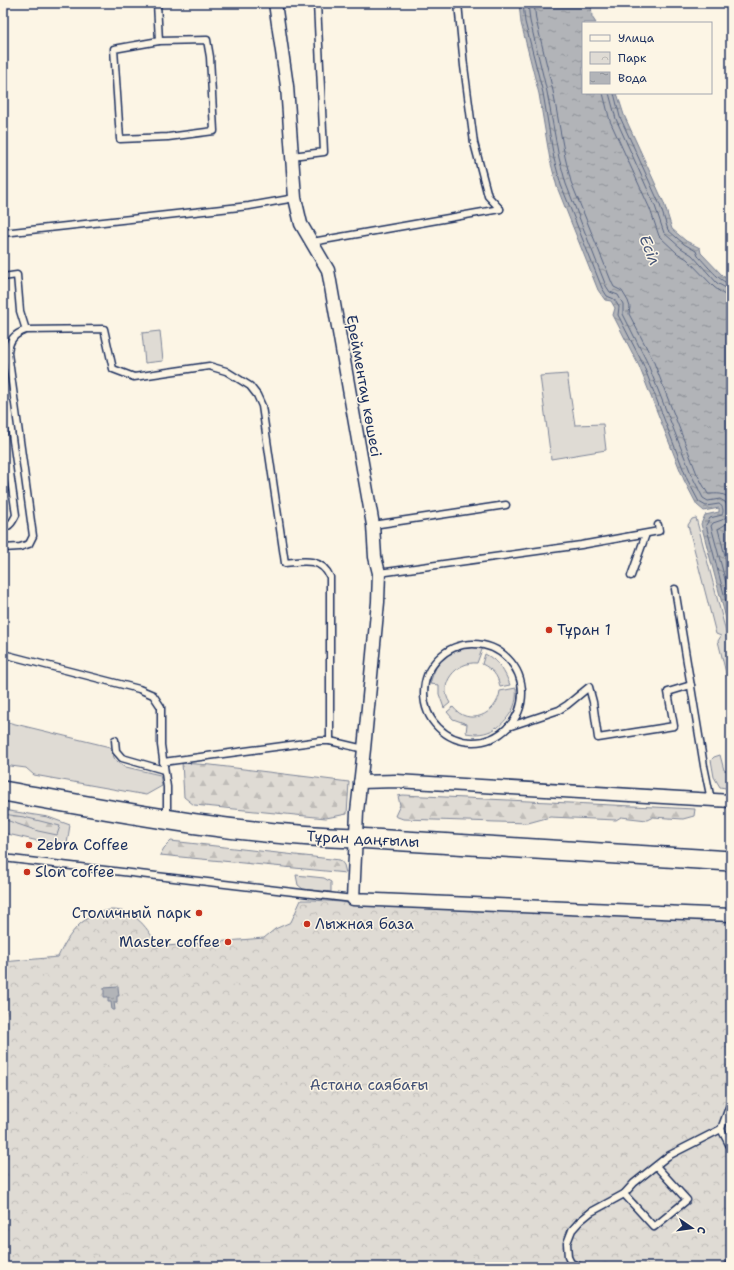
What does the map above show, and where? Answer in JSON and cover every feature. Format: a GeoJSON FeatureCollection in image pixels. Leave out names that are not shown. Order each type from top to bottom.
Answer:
{"type":"FeatureCollection","features":[{"type":"Feature","properties":{"kind":"main road","name":"Тұран даңғылы"},"geometry":{"type":"LineString","coordinates":[[3,791],[127,813],[251,832],[306,837],[356,838],[728,861]]}},
{"type":"Feature","properties":{"kind":"street","name":"Ерейментау көшесі"},"geometry":{"type":"LineString","coordinates":[[275,3],[287,86],[295,198],[301,224],[328,270],[373,525],[375,557],[379,573],[378,602],[357,812],[353,899]]}},
{"type":"Feature","properties":{"kind":"street"},"geometry":{"type":"LineString","coordinates":[[360,782],[396,781],[731,801]]}},
{"type":"Feature","properties":{"kind":"street"},"geometry":{"type":"LineString","coordinates":[[353,899],[731,915]]}},
{"type":"Feature","properties":{"kind":"lane"},"geometry":{"type":"LineString","coordinates":[[156,3],[159,41]]}},
{"type":"Feature","properties":{"kind":"lane"},"geometry":{"type":"LineString","coordinates":[[275,3],[294,3]]}},
{"type":"Feature","properties":{"kind":"lane"},"geometry":{"type":"LineString","coordinates":[[292,156],[324,152],[317,3]]}},
{"type":"Feature","properties":{"kind":"lane"},"geometry":{"type":"LineString","coordinates":[[312,242],[500,209],[488,196],[474,143],[458,3]]}},
{"type":"Feature","properties":{"kind":"lane"},"geometry":{"type":"LineString","coordinates":[[207,40],[211,64],[214,131],[168,137],[120,139],[114,49],[159,41],[207,40]]}},
{"type":"Feature","properties":{"kind":"lane"},"geometry":{"type":"LineString","coordinates":[[3,233],[249,206],[295,198]]}},
{"type":"Feature","properties":{"kind":"lane"},"geometry":{"type":"LineString","coordinates":[[3,276],[17,275],[20,311],[26,330]]}},
{"type":"Feature","properties":{"kind":"lane"},"geometry":{"type":"LineString","coordinates":[[3,548],[20,547],[29,544],[32,536],[8,353],[8,345],[12,338],[18,333],[26,330],[104,329],[112,370],[134,376],[209,366],[226,371],[250,386],[262,406],[285,563],[308,561],[318,564],[327,570],[330,577],[330,741]]}},
{"type":"Feature","properties":{"kind":"lane"},"geometry":{"type":"LineString","coordinates":[[3,424],[16,515],[13,522],[3,528]]}},
{"type":"Feature","properties":{"kind":"lane"},"geometry":{"type":"LineString","coordinates":[[373,525],[506,505]]}},
{"type":"Feature","properties":{"kind":"lane"},"geometry":{"type":"LineString","coordinates":[[379,573],[582,545],[646,534],[659,531],[658,525]]}},
{"type":"Feature","properties":{"kind":"lane"},"geometry":{"type":"LineString","coordinates":[[631,576],[646,534]]}},
{"type":"Feature","properties":{"kind":"lane"},"geometry":{"type":"LineString","coordinates":[[675,589],[711,800]]}},
{"type":"Feature","properties":{"kind":"lane"},"geometry":{"type":"LineString","coordinates":[[508,728],[517,716],[521,702],[522,688],[519,674],[503,653],[493,647],[470,643],[453,647],[438,657],[428,670],[424,686],[424,703],[430,718],[440,730],[452,738],[467,742],[482,742],[496,736],[508,728],[559,710],[589,687],[593,702],[598,738],[674,726],[668,692],[691,685]]}},
{"type":"Feature","properties":{"kind":"lane"},"geometry":{"type":"LineString","coordinates":[[3,654],[139,689],[153,695],[161,708],[161,745],[166,787],[167,819]]}},
{"type":"Feature","properties":{"kind":"lane"},"geometry":{"type":"LineString","coordinates":[[115,740],[116,751],[122,758],[164,770]]}},
{"type":"Feature","properties":{"kind":"lane"},"geometry":{"type":"LineString","coordinates":[[163,762],[320,741],[330,741],[364,749]]}},
{"type":"Feature","properties":{"kind":"lane"},"geometry":{"type":"LineString","coordinates":[[3,858],[353,899]]}},
{"type":"Feature","properties":{"kind":"lane"},"geometry":{"type":"LineString","coordinates":[[581,1267],[572,1263],[568,1257],[568,1243],[572,1230],[591,1212],[624,1194],[634,1183],[668,1156],[721,1129],[731,1102]]}},
{"type":"Feature","properties":{"kind":"lane"},"geometry":{"type":"LineString","coordinates":[[721,1129],[731,1148]]}},
{"type":"Feature","properties":{"kind":"lane"},"geometry":{"type":"LineString","coordinates":[[624,1194],[654,1227],[687,1200],[656,1166]]}},
{"type":"Feature","properties":{"kind":"lane"},"geometry":{"type":"LineString","coordinates":[[728,1267],[731,1262]]}},
{"type":"Feature","properties":{"kind":"green space"},"geometry":{"type":"Polygon","coordinates":[[[160,331],[163,361],[145,363],[142,333],[160,331]]]}},
{"type":"Feature","properties":{"kind":"green space"},"geometry":{"type":"Polygon","coordinates":[[[567,374],[575,425],[603,424],[606,450],[551,459],[540,376],[567,374]]]}},
{"type":"Feature","properties":{"kind":"green space"},"geometry":{"type":"Polygon","coordinates":[[[696,518],[731,651],[731,693],[718,641],[721,636],[716,634],[688,525],[692,519],[696,518]]]}},
{"type":"Feature","properties":{"kind":"green space"},"geometry":{"type":"Polygon","coordinates":[[[476,645],[483,647],[477,663],[470,663],[463,666],[451,675],[446,688],[450,703],[444,708],[439,694],[439,685],[430,684],[436,667],[451,651],[458,648],[476,645]]]}},
{"type":"Feature","properties":{"kind":"green space"},"geometry":{"type":"Polygon","coordinates":[[[485,654],[501,667],[510,685],[500,687],[498,679],[494,673],[482,664],[485,654]]]}},
{"type":"Feature","properties":{"kind":"green space"},"geometry":{"type":"Polygon","coordinates":[[[516,688],[516,700],[506,720],[497,728],[496,727],[488,732],[477,734],[466,733],[467,724],[453,719],[447,712],[453,707],[459,713],[466,716],[481,716],[494,706],[500,691],[516,688]]]}},
{"type":"Feature","properties":{"kind":"green space"},"geometry":{"type":"Polygon","coordinates":[[[3,721],[110,747],[115,760],[126,767],[160,775],[162,786],[146,795],[34,775],[26,768],[3,765],[3,721]]]}},
{"type":"Feature","properties":{"kind":"green space"},"geometry":{"type":"Polygon","coordinates":[[[720,755],[724,770],[731,772],[731,789],[720,787],[714,777],[711,760],[720,755]]]}},
{"type":"Feature","properties":{"kind":"green space"},"geometry":{"type":"Polygon","coordinates":[[[182,763],[211,765],[349,782],[347,814],[326,818],[194,805],[184,797],[182,763]]]}},
{"type":"Feature","properties":{"kind":"green space"},"geometry":{"type":"Polygon","coordinates":[[[403,795],[695,809],[694,816],[683,819],[653,817],[647,820],[621,817],[616,820],[550,817],[528,823],[403,819],[395,816],[400,805],[398,796],[403,795]]]}},
{"type":"Feature","properties":{"kind":"green space"},"geometry":{"type":"Polygon","coordinates":[[[3,810],[48,817],[70,825],[67,844],[43,842],[3,833],[3,810]]]}},
{"type":"Feature","properties":{"kind":"green space"},"geometry":{"type":"Polygon","coordinates":[[[3,814],[24,817],[60,826],[57,835],[38,831],[3,819],[3,814]]]}},
{"type":"Feature","properties":{"kind":"green space"},"geometry":{"type":"Polygon","coordinates":[[[171,841],[340,860],[344,865],[346,873],[160,855],[171,841]]]}},
{"type":"Feature","properties":{"kind":"green space"},"geometry":{"type":"Polygon","coordinates":[[[296,875],[324,878],[331,882],[331,892],[303,889],[298,885],[296,875]]]}},
{"type":"Feature","properties":{"kind":"green space","name":"Астана саябағы"},"geometry":{"type":"Polygon","coordinates":[[[301,900],[409,907],[731,920],[731,1267],[3,1267],[3,962],[58,957],[67,940],[78,926],[85,920],[100,912],[110,910],[125,912],[137,918],[146,927],[155,941],[154,947],[264,938],[275,929],[291,922],[301,900]]]}},
{"type":"Feature","properties":{"kind":"water","name":"Есіл"},"geometry":{"type":"Polygon","coordinates":[[[519,3],[591,3],[592,17],[595,22],[582,22],[582,94],[617,94],[624,115],[664,203],[672,229],[686,241],[700,248],[701,253],[723,276],[731,281],[731,637],[701,524],[705,515],[719,512],[719,508],[704,511],[697,505],[684,480],[639,366],[613,315],[615,308],[611,301],[605,300],[598,290],[557,187],[550,160],[539,94],[521,23],[519,3]]]}},
{"type":"Feature","properties":{"kind":"water"},"geometry":{"type":"Polygon","coordinates":[[[118,987],[119,996],[117,996],[117,1002],[114,1002],[115,1010],[112,1010],[111,1002],[108,1002],[108,997],[104,997],[104,988],[118,987]]]}},
{"type":"Feature","properties":{"kind":"place","name":"Тұран 1"},"geometry":{"type":"Point","coordinates":[549,630]}},
{"type":"Feature","properties":{"kind":"place","name":"Zebra Coffee"},"geometry":{"type":"Point","coordinates":[29,845]}},
{"type":"Feature","properties":{"kind":"place","name":"Slon coffee"},"geometry":{"type":"Point","coordinates":[27,872]}},
{"type":"Feature","properties":{"kind":"place","name":"Столичный парк"},"geometry":{"type":"Point","coordinates":[199,913]}},
{"type":"Feature","properties":{"kind":"place","name":"Лыжная база"},"geometry":{"type":"Point","coordinates":[307,924]}},
{"type":"Feature","properties":{"kind":"place","name":"Master coffee"},"geometry":{"type":"Point","coordinates":[228,942]}}]}
